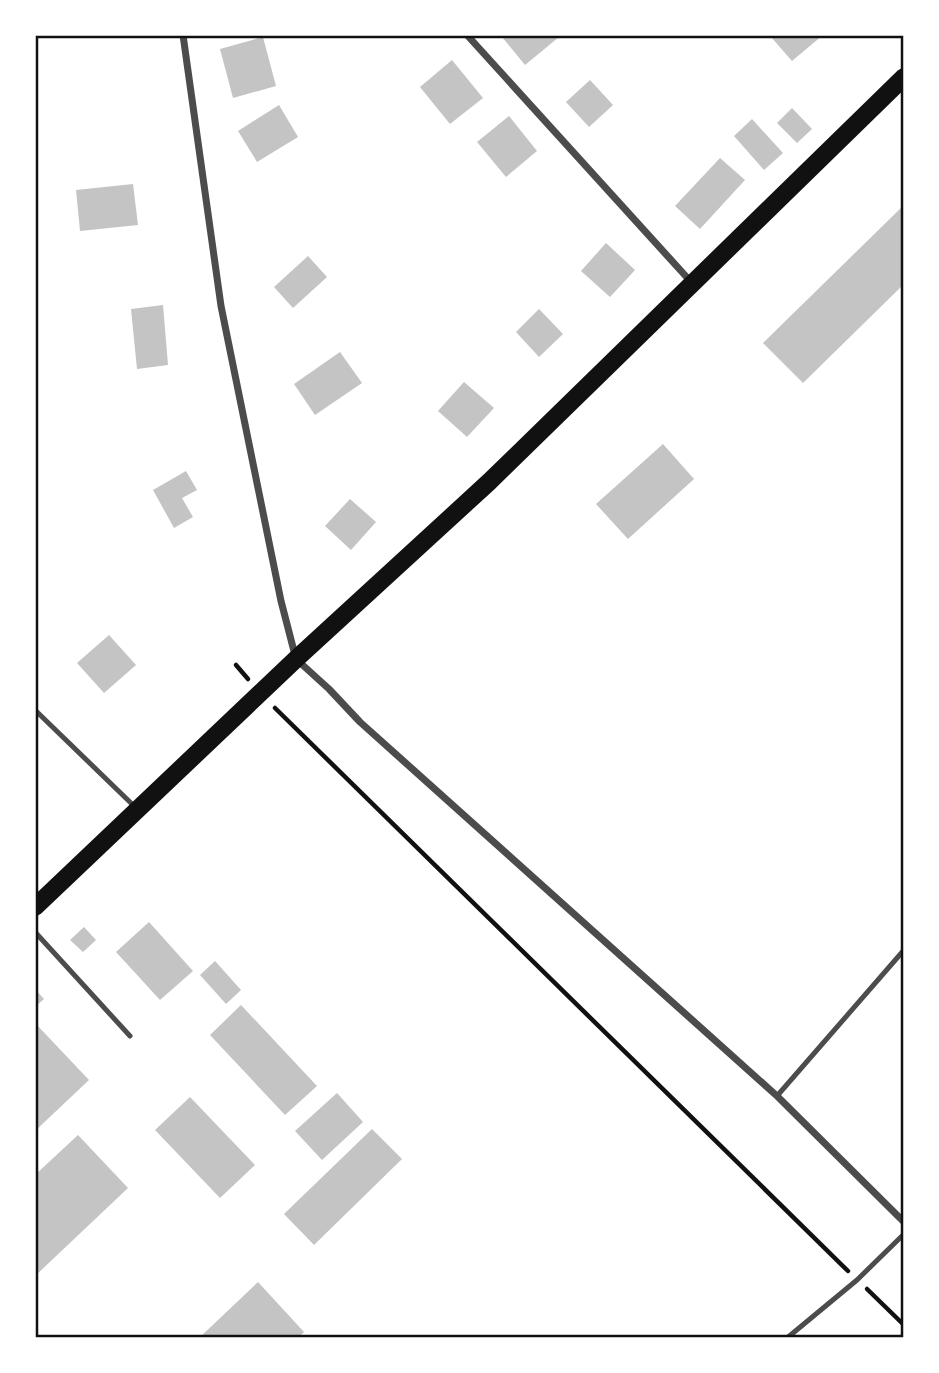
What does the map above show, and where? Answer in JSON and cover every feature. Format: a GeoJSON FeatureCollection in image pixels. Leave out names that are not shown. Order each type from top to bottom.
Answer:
{"type":"FeatureCollection","features":[{"type":"Feature","properties":{"kind":"main road"},"geometry":{"type":"LineString","coordinates":[[35,907],[296,659],[489,482],[904,77]]}},
{"type":"Feature","properties":{"kind":"street"},"geometry":{"type":"LineString","coordinates":[[183,35],[221,306],[281,601],[296,659],[360,722],[777,1096],[904,1222]]}},
{"type":"Feature","properties":{"kind":"street"},"geometry":{"type":"LineString","coordinates":[[467,35],[693,284]]}},
{"type":"Feature","properties":{"kind":"lane"},"geometry":{"type":"LineString","coordinates":[[35,710],[136,809]]}},
{"type":"Feature","properties":{"kind":"lane"},"geometry":{"type":"LineString","coordinates":[[35,932],[130,1036]]}},
{"type":"Feature","properties":{"kind":"lane"},"geometry":{"type":"LineString","coordinates":[[777,1096],[904,950]]}},
{"type":"Feature","properties":{"kind":"lane"},"geometry":{"type":"LineString","coordinates":[[786,1338],[857,1280],[904,1234]]}},
{"type":"Feature","properties":{"kind":"path"},"geometry":{"type":"LineString","coordinates":[[236,665],[260,693],[904,1325]]}},
{"type":"Feature","properties":{"kind":"building"},"geometry":{"type":"Polygon","coordinates":[[[823,35],[792,61],[771,37],[823,35]]]}},
{"type":"Feature","properties":{"kind":"building"},"geometry":{"type":"Polygon","coordinates":[[[263,37],[276,86],[233,98],[220,49],[263,37]]]}},
{"type":"Feature","properties":{"kind":"building"},"geometry":{"type":"Polygon","coordinates":[[[502,37],[559,37],[525,65],[502,37]]]}},
{"type":"Feature","properties":{"kind":"building"},"geometry":{"type":"Polygon","coordinates":[[[452,60],[483,98],[450,124],[420,87],[452,60]]]}},
{"type":"Feature","properties":{"kind":"building"},"geometry":{"type":"Polygon","coordinates":[[[590,80],[613,105],[589,127],[566,102],[590,80]]]}},
{"type":"Feature","properties":{"kind":"building"},"geometry":{"type":"Polygon","coordinates":[[[279,105],[298,137],[257,162],[238,131],[279,105]]]}},
{"type":"Feature","properties":{"kind":"building"},"geometry":{"type":"Polygon","coordinates":[[[792,108],[812,129],[797,143],[777,123],[792,108]]]}},
{"type":"Feature","properties":{"kind":"building"},"geometry":{"type":"Polygon","coordinates":[[[509,116],[537,151],[506,177],[477,142],[509,116]]]}},
{"type":"Feature","properties":{"kind":"building"},"geometry":{"type":"Polygon","coordinates":[[[752,119],[783,153],[764,170],[734,136],[752,119]]]}},
{"type":"Feature","properties":{"kind":"building"},"geometry":{"type":"Polygon","coordinates":[[[720,158],[745,180],[700,229],[675,206],[720,158]]]}},
{"type":"Feature","properties":{"kind":"building"},"geometry":{"type":"Polygon","coordinates":[[[133,184],[138,225],[80,231],[76,190],[133,184]]]}},
{"type":"Feature","properties":{"kind":"building"},"geometry":{"type":"Polygon","coordinates":[[[904,205],[904,284],[803,383],[763,343],[904,205]]]}},
{"type":"Feature","properties":{"kind":"building"},"geometry":{"type":"Polygon","coordinates":[[[606,243],[635,270],[610,297],[581,271],[606,243]]]}},
{"type":"Feature","properties":{"kind":"building"},"geometry":{"type":"Polygon","coordinates":[[[308,256],[327,277],[293,308],[274,287],[308,256]]]}},
{"type":"Feature","properties":{"kind":"building"},"geometry":{"type":"Polygon","coordinates":[[[163,305],[168,365],[137,369],[131,309],[163,305]]]}},
{"type":"Feature","properties":{"kind":"building"},"geometry":{"type":"Polygon","coordinates":[[[539,309],[563,334],[539,357],[516,332],[539,309]]]}},
{"type":"Feature","properties":{"kind":"building"},"geometry":{"type":"Polygon","coordinates":[[[340,352],[362,383],[315,415],[294,384],[340,352]]]}},
{"type":"Feature","properties":{"kind":"building"},"geometry":{"type":"Polygon","coordinates":[[[464,382],[494,408],[467,437],[438,411],[464,382]]]}},
{"type":"Feature","properties":{"kind":"building"},"geometry":{"type":"Polygon","coordinates":[[[663,444],[694,479],[628,539],[596,504],[663,444]]]}},
{"type":"Feature","properties":{"kind":"building"},"geometry":{"type":"Polygon","coordinates":[[[186,471],[197,490],[182,498],[193,517],[174,528],[153,490],[186,471]]]}},
{"type":"Feature","properties":{"kind":"building"},"geometry":{"type":"Polygon","coordinates":[[[350,499],[376,522],[351,550],[325,526],[350,499]]]}},
{"type":"Feature","properties":{"kind":"building"},"geometry":{"type":"Polygon","coordinates":[[[109,635],[136,665],[104,693],[77,663],[109,635]]]}},
{"type":"Feature","properties":{"kind":"building"},"geometry":{"type":"Polygon","coordinates":[[[149,922],[193,971],[160,1000],[116,952],[149,922]]]}},
{"type":"Feature","properties":{"kind":"building"},"geometry":{"type":"Polygon","coordinates":[[[84,927],[96,940],[83,952],[70,940],[84,927]]]}},
{"type":"Feature","properties":{"kind":"building"},"geometry":{"type":"Polygon","coordinates":[[[215,961],[241,990],[226,1004],[200,975],[215,961]]]}},
{"type":"Feature","properties":{"kind":"building"},"geometry":{"type":"Polygon","coordinates":[[[35,989],[44,999],[35,1007],[35,989]]]}},
{"type":"Feature","properties":{"kind":"building"},"geometry":{"type":"Polygon","coordinates":[[[241,1005],[317,1086],[285,1115],[210,1035],[241,1005]]]}},
{"type":"Feature","properties":{"kind":"building"},"geometry":{"type":"Polygon","coordinates":[[[35,1023],[89,1080],[35,1131],[35,1023]]]}},
{"type":"Feature","properties":{"kind":"building"},"geometry":{"type":"Polygon","coordinates":[[[337,1093],[363,1122],[322,1160],[295,1131],[337,1093]]]}},
{"type":"Feature","properties":{"kind":"building"},"geometry":{"type":"Polygon","coordinates":[[[190,1097],[255,1165],[220,1198],[155,1130],[190,1097]]]}},
{"type":"Feature","properties":{"kind":"building"},"geometry":{"type":"Polygon","coordinates":[[[372,1129],[402,1159],[314,1245],[284,1214],[372,1129]]]}},
{"type":"Feature","properties":{"kind":"building"},"geometry":{"type":"Polygon","coordinates":[[[78,1135],[128,1188],[35,1276],[35,1175],[78,1135]]]}},
{"type":"Feature","properties":{"kind":"building"},"geometry":{"type":"Polygon","coordinates":[[[258,1282],[304,1332],[298,1338],[199,1338],[258,1282]]]}}]}
